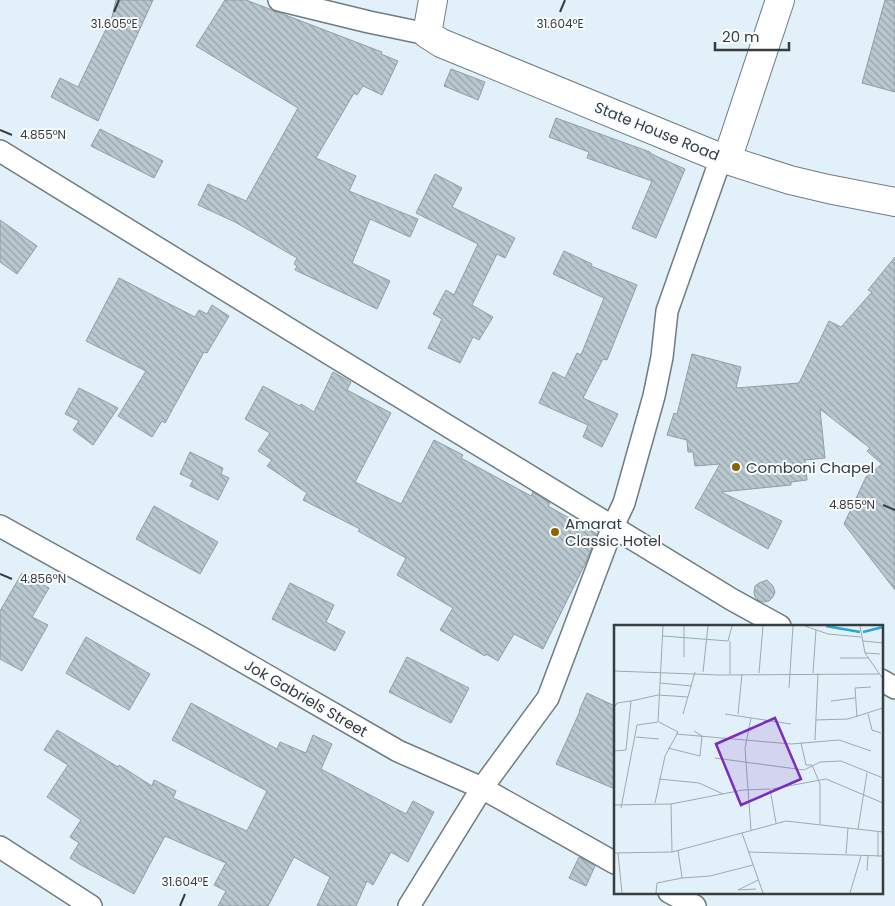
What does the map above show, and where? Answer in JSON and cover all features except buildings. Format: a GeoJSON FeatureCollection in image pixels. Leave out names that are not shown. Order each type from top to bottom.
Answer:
{"type":"FeatureCollection","features":[{"type":"Feature","properties":{"kind":"main road"},"geometry":{"type":"LineString","coordinates":[[427,34],[433,0]]}},
{"type":"Feature","properties":{"kind":"main road"},"geometry":{"type":"LineString","coordinates":[[724,159],[780,0]]}},
{"type":"Feature","properties":{"kind":"main road","name":"State House Road"},"geometry":{"type":"LineString","coordinates":[[427,34],[441,43],[724,159],[790,180],[895,202]]}},
{"type":"Feature","properties":{"kind":"street","name":"State House Road"},"geometry":{"type":"LineString","coordinates":[[280,0],[427,34]]}},
{"type":"Feature","properties":{"kind":"street"},"geometry":{"type":"LineString","coordinates":[[0,151],[732,599],[778,625]]}},
{"type":"Feature","properties":{"kind":"street"},"geometry":{"type":"LineString","coordinates":[[409,906],[482,788],[548,698],[613,526],[624,503],[654,396],[662,357],[667,311],[724,159]]}},
{"type":"Feature","properties":{"kind":"street","name":"Jok Gabriels Street"},"geometry":{"type":"LineString","coordinates":[[0,526],[202,638],[398,752],[482,788],[614,862]]}},
{"type":"Feature","properties":{"kind":"street"},"geometry":{"type":"LineString","coordinates":[[882,681],[895,688]]}},
{"type":"Feature","properties":{"kind":"street"},"geometry":{"type":"LineString","coordinates":[[0,847],[91,906]]}},
{"type":"Feature","properties":{"kind":"street"},"geometry":{"type":"LineString","coordinates":[[673,894],[696,906]]}},
{"type":"Feature","properties":{"kind":"place","name":"Comboni Chapel"},"geometry":{"type":"Point","coordinates":[736,467]}},
{"type":"Feature","properties":{"kind":"place","name":"Amarat Classic Hotel"},"geometry":{"type":"Point","coordinates":[555,532]}}]}
